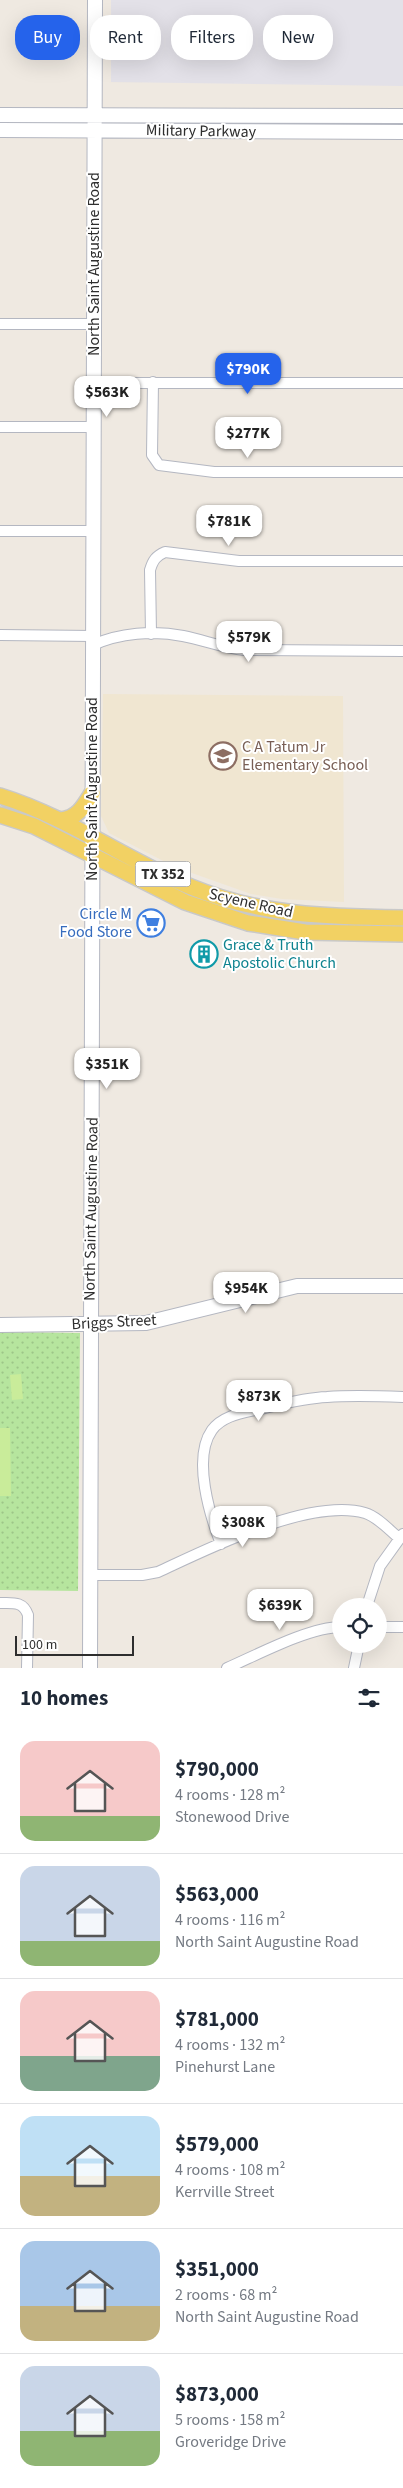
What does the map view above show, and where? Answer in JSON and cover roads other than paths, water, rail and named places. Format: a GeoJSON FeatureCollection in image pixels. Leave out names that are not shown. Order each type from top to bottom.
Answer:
{"type":"FeatureCollection","features":[{"type":"Feature","properties":{"kind":"main road"},"geometry":{"type":"LineString","coordinates":[[61,820],[68,819],[81,811],[92,792]]}},
{"type":"Feature","properties":{"kind":"main road","name":"Scyene Road"},"geometry":{"type":"LineString","coordinates":[[0,796],[61,820],[175,880],[237,903],[290,914],[403,918]]}},
{"type":"Feature","properties":{"kind":"main road","name":"Scyene Road"},"geometry":{"type":"LineString","coordinates":[[0,815],[34,826],[186,902],[248,923],[305,932],[403,934]]}},
{"type":"Feature","properties":{"kind":"street","name":"North Saint Augustine Road"},"geometry":{"type":"LineString","coordinates":[[90,1668],[95,0]]}},
{"type":"Feature","properties":{"kind":"street","name":"Military Parkway"},"geometry":{"type":"LineString","coordinates":[[0,116],[204,132],[403,131]]}},
{"type":"Feature","properties":{"kind":"street","name":"Military Parkway"},"geometry":{"type":"LineString","coordinates":[[0,130],[204,116],[403,116]]}},
{"type":"Feature","properties":{"kind":"street"},"geometry":{"type":"LineString","coordinates":[[204,116],[204,132]]}},
{"type":"Feature","properties":{"kind":"street"},"geometry":{"type":"LineString","coordinates":[[385,116],[403,131]]}},
{"type":"Feature","properties":{"kind":"street"},"geometry":{"type":"LineString","coordinates":[[0,324],[94,324]]}},
{"type":"Feature","properties":{"kind":"street"},"geometry":{"type":"LineString","coordinates":[[153,382],[152,455],[159,465],[214,472],[403,472]]}},
{"type":"Feature","properties":{"kind":"street"},"geometry":{"type":"LineString","coordinates":[[93,383],[403,383]]}},
{"type":"Feature","properties":{"kind":"street"},"geometry":{"type":"LineString","coordinates":[[0,427],[93,427]]}},
{"type":"Feature","properties":{"kind":"street"},"geometry":{"type":"LineString","coordinates":[[0,531],[93,530]]}},
{"type":"Feature","properties":{"kind":"street"},"geometry":{"type":"LineString","coordinates":[[151,634],[150,570],[153,560],[165,552],[239,560],[403,561]]}},
{"type":"Feature","properties":{"kind":"street"},"geometry":{"type":"LineString","coordinates":[[0,635],[93,641],[119,635],[151,634],[181,636],[225,648],[244,650],[403,650]]}},
{"type":"Feature","properties":{"kind":"street","name":"Briggs Street"},"geometry":{"type":"LineString","coordinates":[[0,1325],[146,1323],[297,1286],[403,1286]]}},
{"type":"Feature","properties":{"kind":"street"},"geometry":{"type":"LineString","coordinates":[[221,1544],[210,1516],[204,1476],[208,1438],[218,1424],[236,1415],[305,1399],[335,1396],[403,1397]]}},
{"type":"Feature","properties":{"kind":"street"},"geometry":{"type":"LineString","coordinates":[[91,1575],[142,1575],[158,1572],[276,1522],[307,1514],[344,1511],[367,1514],[401,1536],[380,1566],[370,1598]]}},
{"type":"Feature","properties":{"kind":"street"},"geometry":{"type":"LineString","coordinates":[[0,1602],[17,1603],[25,1607],[28,1614],[28,1668]]}},
{"type":"Feature","properties":{"kind":"street"},"geometry":{"type":"LineString","coordinates":[[387,1627],[403,1627]]}},
{"type":"Feature","properties":{"kind":"street"},"geometry":{"type":"LineString","coordinates":[[227,1668],[292,1640],[320,1630],[332,1628]]}},
{"type":"Feature","properties":{"kind":"street"},"geometry":{"type":"LineString","coordinates":[[354,1668],[357,1653]]}},
{"type":"Feature","properties":{"kind":"place","name":"C A Tatum Jr Elementary School"},"geometry":{"type":"Point","coordinates":[223,756]}},
{"type":"Feature","properties":{"kind":"place","name":"Circle M Food Store"},"geometry":{"type":"Point","coordinates":[151,923]}},
{"type":"Feature","properties":{"kind":"place","name":"Grace & Truth Apostolic Church"},"geometry":{"type":"Point","coordinates":[204,954]}}]}
